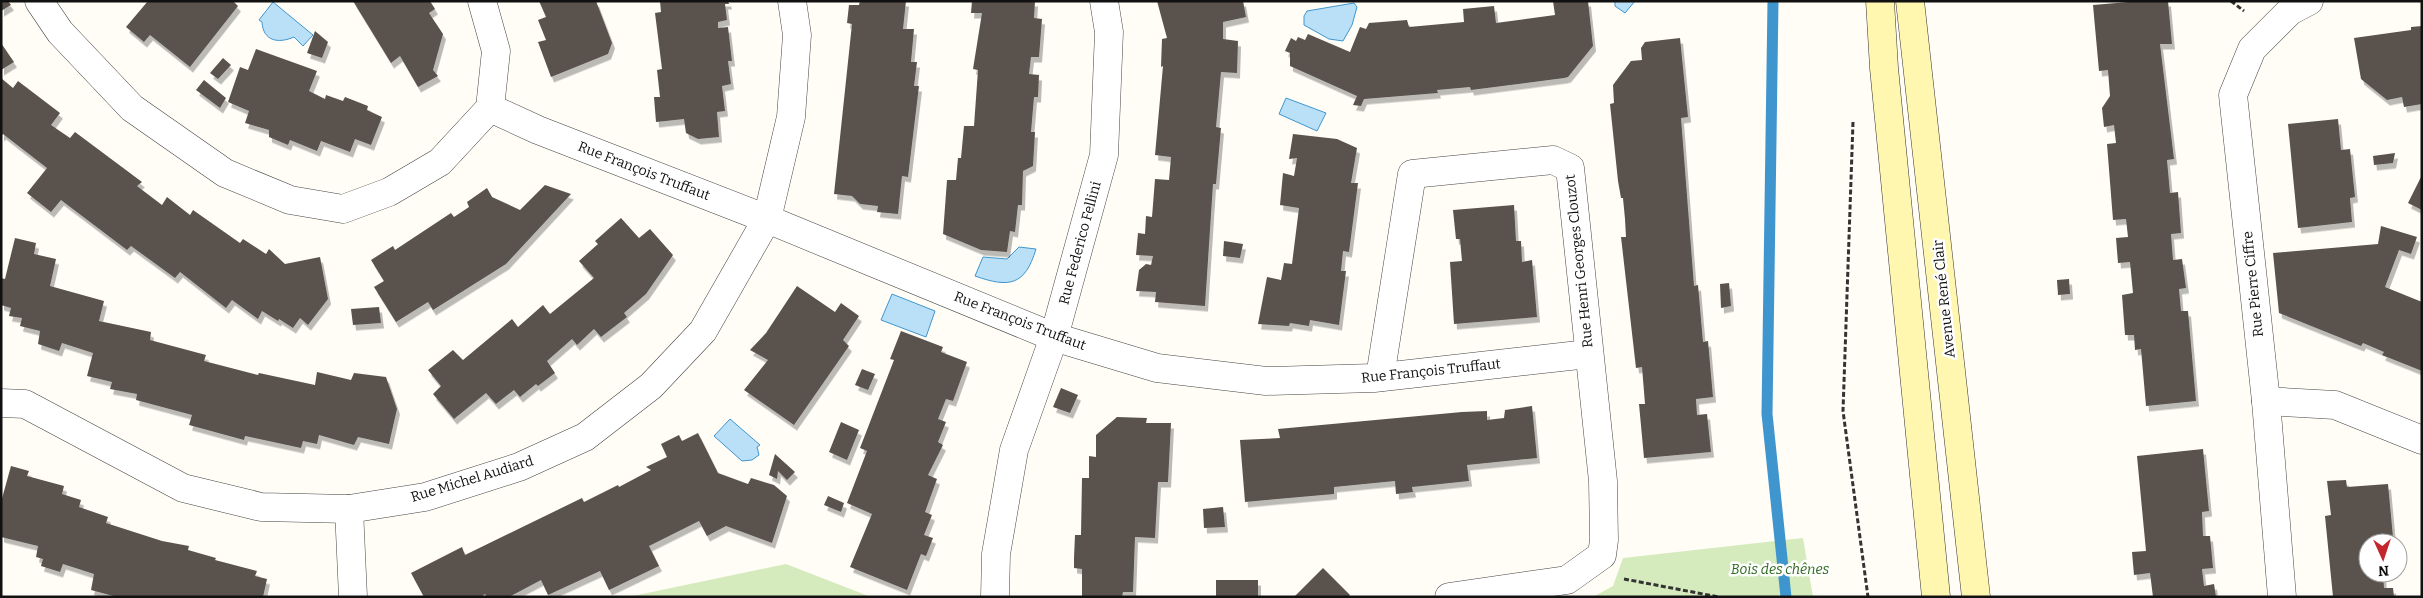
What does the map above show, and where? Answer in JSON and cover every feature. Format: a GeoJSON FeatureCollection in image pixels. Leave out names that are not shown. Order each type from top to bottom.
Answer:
{"type":"FeatureCollection","features":[{"type":"Feature","properties":{"kind":"main road"},"geometry":{"type":"LineString","coordinates":[[1880,1],[1884,77],[1936,597]]}},
{"type":"Feature","properties":{"kind":"main road","name":"Avenue René Clair"},"geometry":{"type":"LineString","coordinates":[[1910,1],[1976,597]]}},
{"type":"Feature","properties":{"kind":"street"},"geometry":{"type":"LineString","coordinates":[[39,1],[60,32],[132,108],[225,173],[290,200],[344,209],[389,192],[440,162],[490,108],[496,51],[482,1]]}},
{"type":"Feature","properties":{"kind":"street","name":"Rue Michel Audiard"},"geometry":{"type":"LineString","coordinates":[[1,403],[25,404],[183,488],[261,507],[349,510],[424,497],[518,467],[585,437],[651,386],[703,331],[767,219],[791,117],[797,35],[792,1]]}},
{"type":"Feature","properties":{"kind":"street","name":"Rue Federico Fellini"},"geometry":{"type":"LineString","coordinates":[[994,597],[996,554],[1014,450],[1054,337],[1104,155],[1109,32],[1104,1]]}},
{"type":"Feature","properties":{"kind":"street","name":"Rue Pierre Ciffre"},"geometry":{"type":"LineString","coordinates":[[2282,597],[2266,401],[2233,95],[2252,49],[2290,11],[2309,1]]}},
{"type":"Feature","properties":{"kind":"street","name":"Rue François Truffaut"},"geometry":{"type":"LineString","coordinates":[[490,108],[538,130],[767,219],[1054,337],[1157,368],[1266,381],[1380,377],[1588,354]]}},
{"type":"Feature","properties":{"kind":"street","name":"Rue Henri Georges Clouzot"},"geometry":{"type":"LineString","coordinates":[[1380,377],[1412,174],[1553,160],[1570,168],[1588,354],[1603,481],[1604,540],[1602,555],[1567,580],[1449,597]]}},
{"type":"Feature","properties":{"kind":"street"},"geometry":{"type":"LineString","coordinates":[[2266,401],[2336,405],[2422,440]]}},
{"type":"Feature","properties":{"kind":"street"},"geometry":{"type":"LineString","coordinates":[[349,510],[353,597]]}},
{"type":"Feature","properties":{"kind":"path"},"geometry":{"type":"LineString","coordinates":[[1854,113],[1843,411],[1868,597]]}},
{"type":"Feature","properties":{"kind":"path"},"geometry":{"type":"LineString","coordinates":[[1591,563],[1601,575],[1719,597]]}},
{"type":"Feature","properties":{"kind":"green space","name":"Bois des chênes"},"geometry":{"type":"Polygon","coordinates":[[[1803,538],[1813,597],[1593,597],[1613,586],[1623,558],[1803,538]]]}},
{"type":"Feature","properties":{"kind":"green space"},"geometry":{"type":"Polygon","coordinates":[[[786,564],[871,597],[628,597],[786,564]]]}},
{"type":"Feature","properties":{"kind":"water"},"geometry":{"type":"Polygon","coordinates":[[[1615,1],[1635,1],[1625,13],[1615,6],[1615,1]]]}},
{"type":"Feature","properties":{"kind":"water"},"geometry":{"type":"Polygon","coordinates":[[[273,2],[313,35],[303,46],[294,37],[277,40],[268,37],[265,33],[262,22],[259,20],[273,2]]]}},
{"type":"Feature","properties":{"kind":"water"},"geometry":{"type":"Polygon","coordinates":[[[1354,3],[1357,7],[1352,25],[1343,41],[1329,39],[1304,25],[1304,16],[1307,11],[1354,3]]]}},
{"type":"Feature","properties":{"kind":"water"},"geometry":{"type":"Polygon","coordinates":[[[1286,98],[1326,113],[1317,131],[1279,114],[1286,98]]]}},
{"type":"Feature","properties":{"kind":"water"},"geometry":{"type":"Polygon","coordinates":[[[1019,247],[1036,249],[1027,271],[1021,277],[1014,281],[997,282],[975,276],[983,257],[1007,259],[1019,247]]]}},
{"type":"Feature","properties":{"kind":"water"},"geometry":{"type":"Polygon","coordinates":[[[892,294],[935,311],[926,337],[881,320],[892,294]]]}},
{"type":"Feature","properties":{"kind":"water"},"geometry":{"type":"Polygon","coordinates":[[[730,419],[760,445],[757,447],[759,455],[752,460],[742,461],[714,436],[730,419]]]}},
{"type":"Feature","properties":{"kind":"building"},"geometry":{"type":"Polygon","coordinates":[[[1,1],[8,1],[11,5],[1,11],[1,1]]]}},
{"type":"Feature","properties":{"kind":"building"},"geometry":{"type":"Polygon","coordinates":[[[148,1],[233,1],[238,6],[190,67],[150,35],[144,42],[126,27],[148,1]]]}},
{"type":"Feature","properties":{"kind":"building"},"geometry":{"type":"Polygon","coordinates":[[[353,1],[430,1],[435,9],[429,13],[443,34],[433,70],[438,76],[418,87],[400,56],[391,63],[353,1]]]}},
{"type":"Feature","properties":{"kind":"building"},"geometry":{"type":"Polygon","coordinates":[[[539,1],[596,1],[612,43],[608,54],[551,77],[538,42],[546,40],[538,20],[546,17],[539,1]]]}},
{"type":"Feature","properties":{"kind":"building"},"geometry":{"type":"Polygon","coordinates":[[[660,1],[728,1],[729,4],[725,4],[727,20],[718,22],[718,28],[728,27],[732,61],[728,61],[731,84],[722,86],[725,111],[717,112],[719,137],[698,139],[686,133],[684,119],[656,122],[654,97],[660,97],[657,70],[662,69],[655,13],[661,12],[660,1]]]}},
{"type":"Feature","properties":{"kind":"building"},"geometry":{"type":"Polygon","coordinates":[[[860,1],[906,1],[903,29],[914,29],[911,62],[917,62],[914,86],[919,86],[908,177],[902,176],[898,214],[877,212],[878,206],[860,204],[852,196],[834,194],[852,24],[847,23],[849,5],[859,5],[860,1]]]}},
{"type":"Feature","properties":{"kind":"building"},"geometry":{"type":"Polygon","coordinates":[[[972,1],[1035,1],[1034,18],[1042,19],[1039,57],[1031,57],[1029,74],[1039,75],[1038,97],[1034,97],[1031,132],[1035,132],[1033,166],[1023,171],[1022,205],[1018,205],[1015,232],[1010,231],[1007,252],[981,250],[943,234],[947,180],[956,180],[958,158],[961,158],[964,126],[974,126],[978,70],[973,69],[982,13],[971,13],[972,1]]]}},
{"type":"Feature","properties":{"kind":"building"},"geometry":{"type":"Polygon","coordinates":[[[1157,1],[1243,1],[1246,17],[1223,22],[1223,39],[1238,41],[1237,73],[1221,72],[1216,127],[1221,128],[1216,184],[1213,184],[1205,306],[1155,302],[1156,292],[1136,291],[1139,270],[1146,264],[1151,265],[1153,256],[1136,255],[1138,233],[1145,234],[1146,216],[1152,217],[1155,179],[1169,180],[1171,157],[1155,155],[1163,66],[1161,67],[1162,39],[1167,38],[1157,1]]]}},
{"type":"Feature","properties":{"kind":"building"},"geometry":{"type":"Polygon","coordinates":[[[1553,1],[1588,1],[1593,46],[1568,77],[1564,78],[1471,90],[1470,87],[1437,90],[1438,93],[1364,99],[1361,106],[1353,105],[1357,96],[1290,66],[1290,53],[1285,51],[1291,38],[1296,41],[1298,37],[1305,40],[1308,34],[1350,52],[1360,27],[1366,29],[1369,23],[1407,20],[1409,27],[1464,22],[1463,9],[1494,6],[1496,23],[1555,15],[1553,1]]]}},
{"type":"Feature","properties":{"kind":"building"},"geometry":{"type":"Polygon","coordinates":[[[2168,1],[2172,44],[2160,44],[2174,159],[2167,160],[2170,193],[2178,192],[2181,233],[2171,234],[2173,260],[2182,259],[2186,288],[2179,289],[2181,311],[2188,311],[2196,401],[2146,406],[2141,349],[2135,350],[2134,335],[2125,335],[2122,295],[2133,293],[2130,262],[2118,263],[2116,238],[2128,237],[2126,219],[2113,220],[2107,144],[2116,143],[2114,125],[2104,127],[2102,108],[2110,96],[2108,70],[2099,71],[2093,5],[2168,1]]]}},
{"type":"Feature","properties":{"kind":"building"},"geometry":{"type":"Polygon","coordinates":[[[2422,26],[2422,104],[2404,107],[2402,97],[2387,100],[2361,79],[2354,38],[2411,30],[2411,27],[2422,26]]]}},
{"type":"Feature","properties":{"kind":"building"},"geometry":{"type":"Polygon","coordinates":[[[315,31],[328,42],[322,58],[307,53],[315,31]]]}},
{"type":"Feature","properties":{"kind":"building"},"geometry":{"type":"Polygon","coordinates":[[[1680,38],[1688,117],[1681,118],[1694,286],[1698,285],[1703,342],[1708,341],[1713,397],[1696,399],[1697,415],[1707,414],[1711,452],[1644,458],[1639,404],[1645,404],[1642,367],[1636,368],[1621,237],[1626,237],[1623,198],[1621,198],[1618,181],[1610,104],[1614,103],[1613,85],[1631,61],[1642,60],[1641,48],[1645,42],[1680,38]]]}},
{"type":"Feature","properties":{"kind":"building"},"geometry":{"type":"Polygon","coordinates":[[[1,43],[14,62],[1,70],[1,43]]]}},
{"type":"Feature","properties":{"kind":"building"},"geometry":{"type":"Polygon","coordinates":[[[256,49],[317,71],[309,91],[325,99],[326,95],[343,101],[345,97],[368,106],[367,110],[382,117],[371,145],[355,139],[350,152],[321,141],[317,151],[290,140],[288,145],[269,137],[269,130],[245,123],[249,111],[228,102],[240,67],[248,70],[256,49]]]}},
{"type":"Feature","properties":{"kind":"building"},"geometry":{"type":"Polygon","coordinates":[[[223,58],[231,65],[218,79],[210,73],[223,58]]]}},
{"type":"Feature","properties":{"kind":"building"},"geometry":{"type":"Polygon","coordinates":[[[1,78],[13,88],[18,81],[60,113],[51,125],[70,138],[75,132],[142,182],[137,186],[162,205],[167,197],[190,215],[193,210],[240,243],[243,239],[266,254],[269,249],[285,264],[320,257],[328,299],[308,325],[300,318],[293,328],[262,311],[258,319],[232,300],[226,308],[180,272],[175,278],[131,246],[127,250],[61,200],[51,212],[27,193],[47,168],[3,134],[1,136],[1,78]]]}},
{"type":"Feature","properties":{"kind":"building"},"geometry":{"type":"Polygon","coordinates":[[[204,80],[226,98],[220,108],[196,90],[204,80]]]}},
{"type":"Feature","properties":{"kind":"building"},"geometry":{"type":"Polygon","coordinates":[[[2338,119],[2341,150],[2350,149],[2355,197],[2350,198],[2352,222],[2298,228],[2288,124],[2338,119]]]}},
{"type":"Feature","properties":{"kind":"building"},"geometry":{"type":"Polygon","coordinates":[[[1293,134],[1337,139],[1357,148],[1351,183],[1358,183],[1349,252],[1343,251],[1341,271],[1346,271],[1339,325],[1310,320],[1309,326],[1290,323],[1289,326],[1258,324],[1267,277],[1281,280],[1284,263],[1292,264],[1299,208],[1280,205],[1283,173],[1294,176],[1297,158],[1289,159],[1293,134]]]}},
{"type":"Feature","properties":{"kind":"building"},"geometry":{"type":"Polygon","coordinates":[[[2395,153],[2393,163],[2374,165],[2373,156],[2395,153]]]}},
{"type":"Feature","properties":{"kind":"building"},"geometry":{"type":"Polygon","coordinates":[[[2422,175],[2422,210],[2408,203],[2422,175]]]}},
{"type":"Feature","properties":{"kind":"building"},"geometry":{"type":"Polygon","coordinates":[[[545,185],[571,194],[506,264],[433,310],[428,302],[396,322],[374,287],[384,281],[371,260],[393,246],[395,250],[451,213],[454,217],[469,207],[467,202],[487,188],[492,197],[520,210],[545,185]]]}},
{"type":"Feature","properties":{"kind":"building"},"geometry":{"type":"Polygon","coordinates":[[[1514,205],[1516,241],[1521,241],[1522,262],[1532,260],[1537,317],[1454,324],[1450,262],[1462,261],[1460,239],[1456,239],[1453,210],[1514,205]]]}},
{"type":"Feature","properties":{"kind":"building"},"geometry":{"type":"Polygon","coordinates":[[[621,218],[639,238],[650,229],[673,255],[646,294],[624,313],[627,317],[601,337],[594,329],[577,345],[572,339],[547,361],[555,373],[538,386],[536,384],[520,397],[514,390],[496,404],[486,393],[454,419],[433,394],[441,386],[428,370],[453,350],[463,360],[512,319],[518,327],[543,305],[550,314],[594,278],[579,261],[598,244],[595,241],[621,218]]]}},
{"type":"Feature","properties":{"kind":"building"},"geometry":{"type":"Polygon","coordinates":[[[2381,226],[2417,237],[2411,254],[2399,250],[2385,287],[2422,302],[2422,371],[2382,355],[2384,352],[2363,343],[2361,346],[2279,313],[2273,253],[2378,244],[2381,226]]]}},
{"type":"Feature","properties":{"kind":"building"},"geometry":{"type":"Polygon","coordinates":[[[15,238],[36,243],[34,254],[56,259],[50,286],[104,301],[99,321],[151,332],[150,340],[206,355],[204,361],[258,375],[259,373],[315,385],[317,372],[351,380],[354,373],[386,377],[397,409],[389,444],[358,437],[354,445],[319,435],[317,444],[303,441],[301,448],[245,436],[244,440],[189,425],[192,415],[136,400],[137,394],[110,389],[112,382],[87,376],[93,353],[62,343],[59,351],[38,344],[40,331],[20,326],[22,318],[9,316],[11,308],[1,305],[1,278],[5,279],[15,238]]]}},
{"type":"Feature","properties":{"kind":"building"},"geometry":{"type":"Polygon","coordinates":[[[1224,241],[1243,244],[1240,258],[1223,256],[1224,241]]]}},
{"type":"Feature","properties":{"kind":"building"},"geometry":{"type":"Polygon","coordinates":[[[2069,279],[2070,294],[2058,295],[2057,280],[2069,279]]]}},
{"type":"Feature","properties":{"kind":"building"},"geometry":{"type":"Polygon","coordinates":[[[1729,283],[1731,306],[1721,308],[1720,284],[1729,283]]]}},
{"type":"Feature","properties":{"kind":"building"},"geometry":{"type":"Polygon","coordinates":[[[797,286],[835,312],[841,303],[859,316],[843,340],[849,346],[794,425],[744,390],[768,360],[750,350],[766,333],[797,286]]]}},
{"type":"Feature","properties":{"kind":"building"},"geometry":{"type":"Polygon","coordinates":[[[379,307],[381,323],[353,325],[351,309],[379,307]]]}},
{"type":"Feature","properties":{"kind":"building"},"geometry":{"type":"Polygon","coordinates":[[[901,331],[943,347],[941,352],[967,362],[953,401],[946,399],[938,419],[946,422],[938,442],[943,445],[928,475],[937,479],[925,512],[932,515],[924,535],[933,538],[926,556],[921,554],[907,590],[850,567],[872,514],[847,503],[867,451],[860,448],[894,360],[890,359],[901,331]]]}},
{"type":"Feature","properties":{"kind":"building"},"geometry":{"type":"Polygon","coordinates":[[[862,369],[875,374],[868,390],[855,385],[862,369]]]}},
{"type":"Feature","properties":{"kind":"building"},"geometry":{"type":"Polygon","coordinates":[[[1061,388],[1078,395],[1070,413],[1053,407],[1061,388]]]}},
{"type":"Feature","properties":{"kind":"building"},"geometry":{"type":"Polygon","coordinates":[[[1532,406],[1537,458],[1467,465],[1469,481],[1412,487],[1413,492],[1396,494],[1395,481],[1334,487],[1334,494],[1245,502],[1240,440],[1280,438],[1278,429],[1462,412],[1487,411],[1487,420],[1504,418],[1505,410],[1532,406]]]}},
{"type":"Feature","properties":{"kind":"building"},"geometry":{"type":"Polygon","coordinates":[[[1117,417],[1147,418],[1146,423],[1171,423],[1168,482],[1158,482],[1155,538],[1135,537],[1133,592],[1123,592],[1122,597],[1082,597],[1082,569],[1074,568],[1074,558],[1075,535],[1081,535],[1082,478],[1089,478],[1089,456],[1096,457],[1096,435],[1117,417]]]}},
{"type":"Feature","properties":{"kind":"building"},"geometry":{"type":"Polygon","coordinates":[[[841,422],[859,430],[847,460],[829,452],[841,422]]]}},
{"type":"Feature","properties":{"kind":"building"},"geometry":{"type":"Polygon","coordinates":[[[698,433],[718,473],[748,484],[751,478],[774,485],[787,496],[772,543],[726,526],[707,536],[699,521],[649,546],[659,566],[609,590],[600,571],[548,595],[541,580],[509,597],[487,597],[485,594],[481,597],[424,597],[411,573],[462,547],[465,555],[582,498],[584,502],[618,485],[619,487],[651,470],[646,467],[667,457],[661,444],[679,435],[682,441],[698,433]]]}},
{"type":"Feature","properties":{"kind":"building"},"geometry":{"type":"Polygon","coordinates":[[[2203,449],[2209,511],[2202,512],[2203,536],[2210,536],[2213,568],[2202,569],[2204,586],[2214,584],[2216,597],[2153,597],[2150,573],[2134,575],[2132,552],[2146,551],[2137,456],[2203,449]]]}},
{"type":"Feature","properties":{"kind":"building"},"geometry":{"type":"Polygon","coordinates":[[[775,454],[795,472],[787,480],[778,471],[777,479],[769,475],[775,454]]]}},
{"type":"Feature","properties":{"kind":"building"},"geometry":{"type":"Polygon","coordinates":[[[11,466],[29,471],[27,476],[64,486],[62,494],[81,500],[79,507],[108,517],[106,523],[162,541],[189,546],[188,550],[216,558],[215,560],[257,571],[255,576],[267,579],[263,597],[117,597],[91,590],[94,574],[63,564],[60,572],[41,566],[43,559],[36,557],[38,546],[1,537],[1,502],[11,466]]]}},
{"type":"Feature","properties":{"kind":"building"},"geometry":{"type":"Polygon","coordinates":[[[2346,480],[2347,487],[2388,484],[2393,533],[2358,533],[2358,583],[2384,583],[2384,588],[2393,588],[2394,597],[2333,597],[2325,516],[2331,515],[2327,481],[2346,480]]]}},
{"type":"Feature","properties":{"kind":"building"},"geometry":{"type":"Polygon","coordinates":[[[828,496],[844,503],[841,512],[824,505],[828,496]]]}},
{"type":"Feature","properties":{"kind":"building"},"geometry":{"type":"Polygon","coordinates":[[[1223,507],[1225,527],[1204,528],[1203,509],[1223,507]]]}},
{"type":"Feature","properties":{"kind":"building"},"geometry":{"type":"Polygon","coordinates":[[[1323,568],[1350,595],[1348,597],[1294,597],[1323,568]]]}},
{"type":"Feature","properties":{"kind":"building"},"geometry":{"type":"Polygon","coordinates":[[[1216,580],[1258,580],[1258,597],[1216,597],[1216,580]]]}},
{"type":"Feature","properties":{"kind":"waterway"},"geometry":{"type":"LineString","coordinates":[[1773,1],[1767,414],[1786,597]]}}]}
